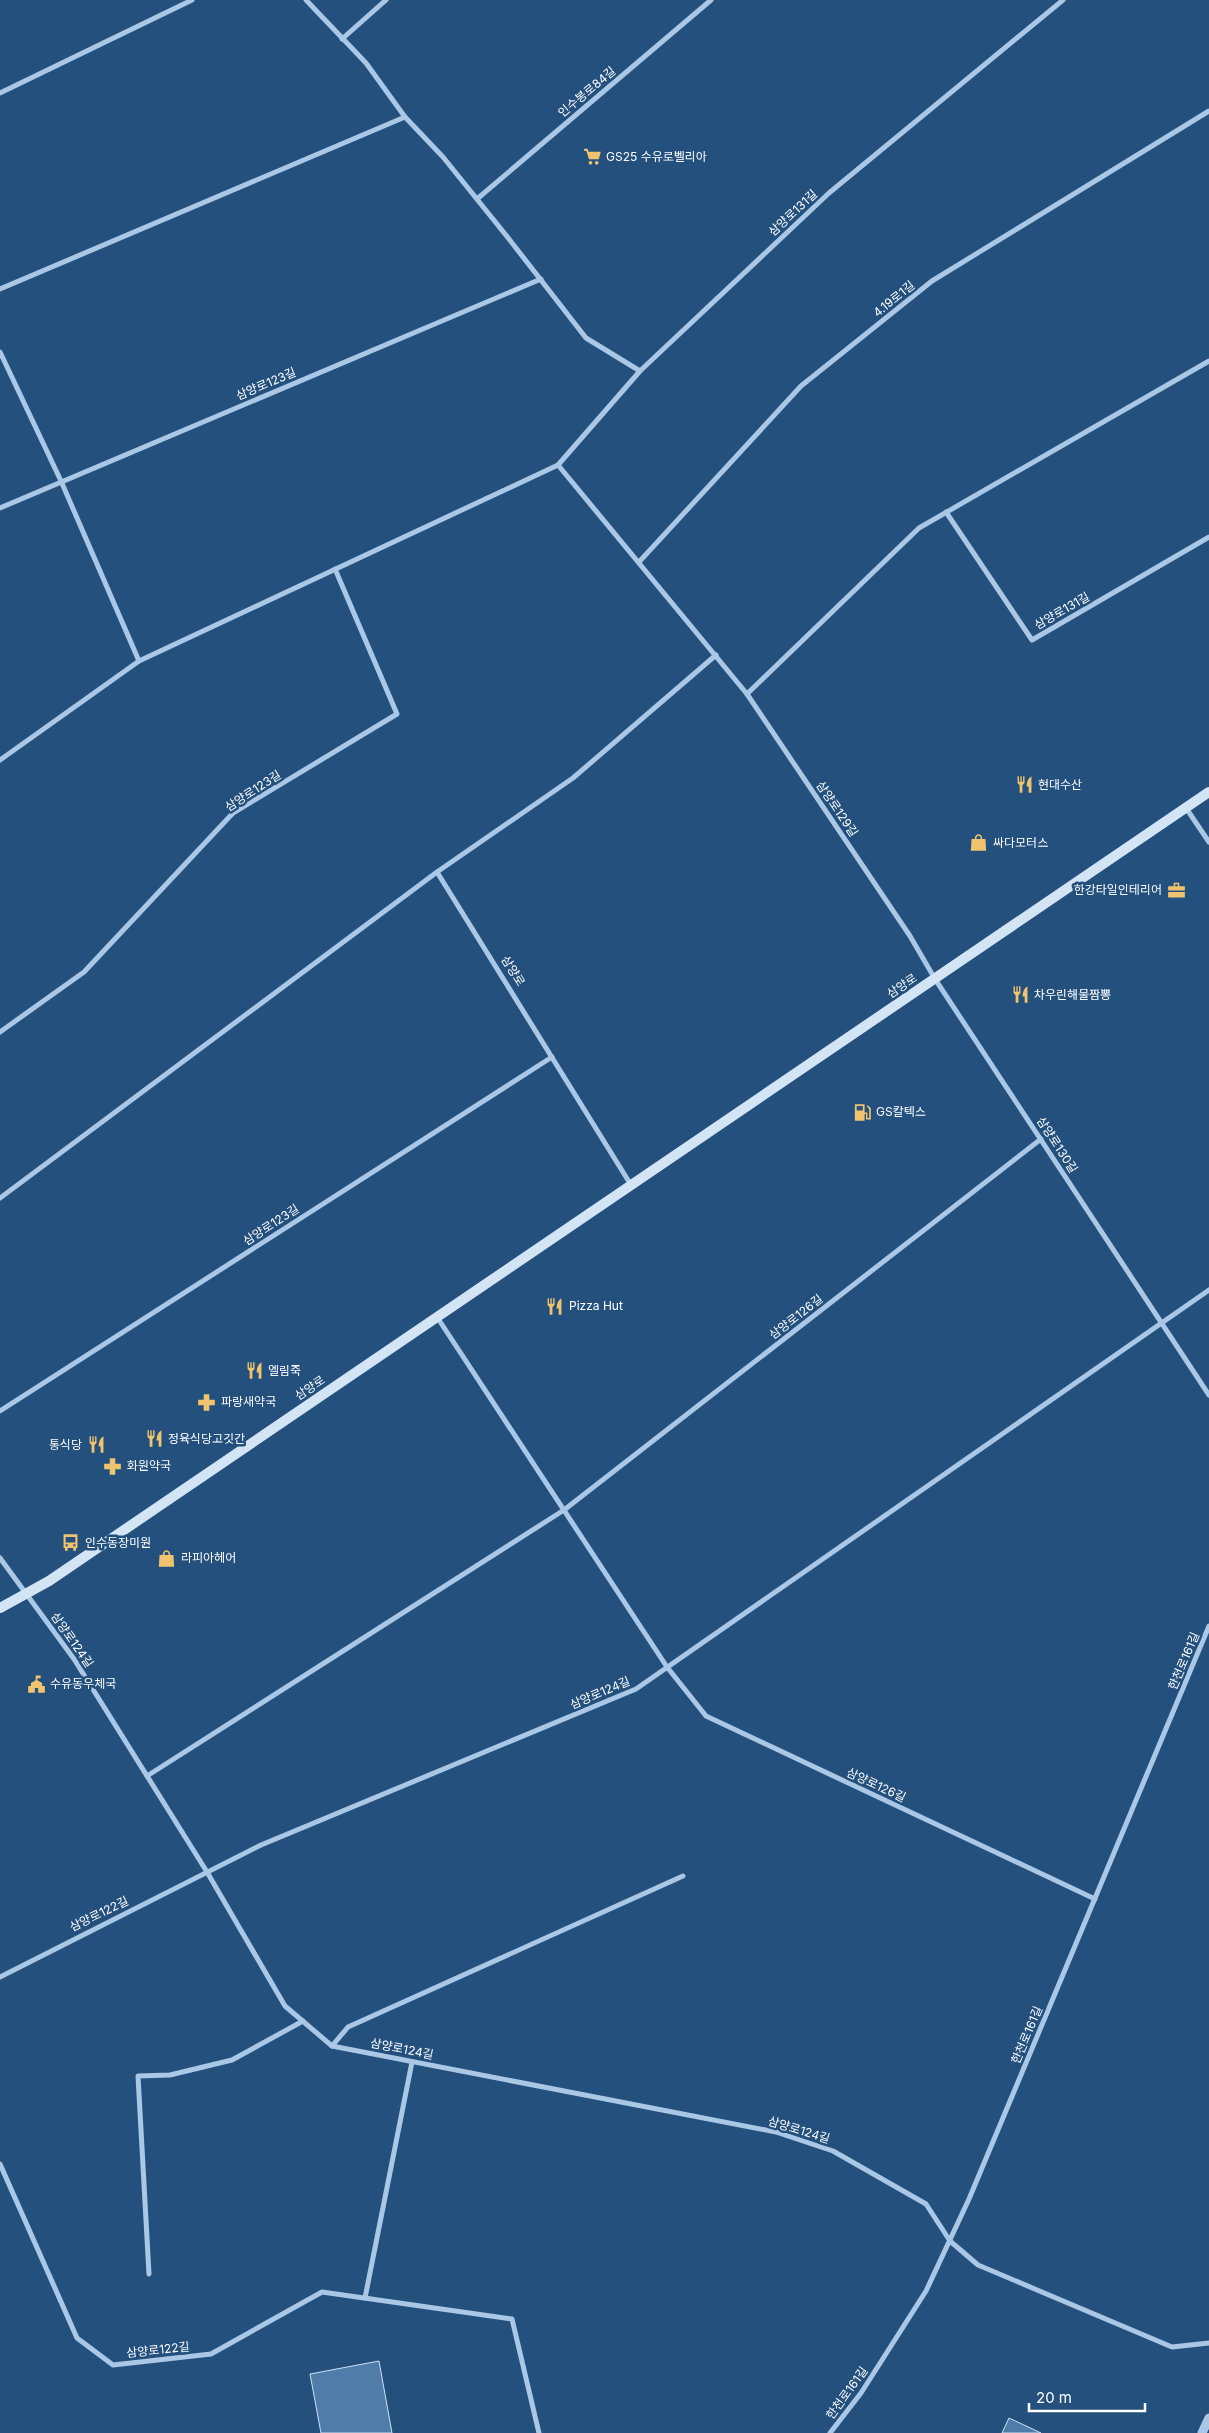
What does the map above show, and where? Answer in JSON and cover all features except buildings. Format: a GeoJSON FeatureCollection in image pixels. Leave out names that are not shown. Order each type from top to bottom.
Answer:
{"type":"FeatureCollection","features":[{"type":"Feature","properties":{"kind":"main road","name":"삼양로"},"geometry":{"type":"LineString","coordinates":[[0,1608],[49,1581],[1209,792]]}},
{"type":"Feature","properties":{"kind":"street"},"geometry":{"type":"LineString","coordinates":[[0,93],[192,0]]}},
{"type":"Feature","properties":{"kind":"street"},"geometry":{"type":"LineString","coordinates":[[306,0],[366,63],[406,117],[477,200],[586,338],[640,372]]}},
{"type":"Feature","properties":{"kind":"street"},"geometry":{"type":"LineString","coordinates":[[342,39],[386,0]]}},
{"type":"Feature","properties":{"kind":"street","name":"인수봉로84길"},"geometry":{"type":"LineString","coordinates":[[477,200],[711,0]]}},
{"type":"Feature","properties":{"kind":"street","name":"삼양로131길"},"geometry":{"type":"LineString","coordinates":[[558,465],[640,372],[829,192],[1063,0]]}},
{"type":"Feature","properties":{"kind":"street","name":"4.19로1길"},"geometry":{"type":"LineString","coordinates":[[639,562],[801,386],[932,282],[1209,111]]}},
{"type":"Feature","properties":{"kind":"street"},"geometry":{"type":"LineString","coordinates":[[0,289],[406,117]]}},
{"type":"Feature","properties":{"kind":"street","name":"삼양로123길"},"geometry":{"type":"LineString","coordinates":[[0,508],[541,279]]}},
{"type":"Feature","properties":{"kind":"street"},"geometry":{"type":"LineString","coordinates":[[0,352],[61,481],[139,661]]}},
{"type":"Feature","properties":{"kind":"street"},"geometry":{"type":"LineString","coordinates":[[747,694],[919,528],[1209,361]]}},
{"type":"Feature","properties":{"kind":"street"},"geometry":{"type":"LineString","coordinates":[[0,760],[139,661],[558,465]]}},
{"type":"Feature","properties":{"kind":"street","name":"삼양로129길"},"geometry":{"type":"LineString","coordinates":[[558,465],[747,694],[910,936],[935,979]]}},
{"type":"Feature","properties":{"kind":"street","name":"삼양로131길"},"geometry":{"type":"LineString","coordinates":[[946,512],[1032,640],[1209,537]]}},
{"type":"Feature","properties":{"kind":"street","name":"삼양로123길"},"geometry":{"type":"LineString","coordinates":[[0,1032],[84,972],[233,813],[397,714],[336,569]]}},
{"type":"Feature","properties":{"kind":"street"},"geometry":{"type":"LineString","coordinates":[[0,1198],[438,872],[573,778],[716,655]]}},
{"type":"Feature","properties":{"kind":"street"},"geometry":{"type":"LineString","coordinates":[[1186,808],[1209,842]]}},
{"type":"Feature","properties":{"kind":"street","name":"삼양로"},"geometry":{"type":"LineString","coordinates":[[438,872],[631,1185]]}},
{"type":"Feature","properties":{"kind":"street","name":"삼양로130길"},"geometry":{"type":"LineString","coordinates":[[935,979],[1209,1395]]}},
{"type":"Feature","properties":{"kind":"street","name":"삼양로123길"},"geometry":{"type":"LineString","coordinates":[[0,1410],[552,1057]]}},
{"type":"Feature","properties":{"kind":"street","name":"삼양로126길"},"geometry":{"type":"LineString","coordinates":[[564,1510],[1041,1139]]}},
{"type":"Feature","properties":{"kind":"street"},"geometry":{"type":"LineString","coordinates":[[667,1667],[1209,1290]]}},
{"type":"Feature","properties":{"kind":"street","name":"삼양로126길"},"geometry":{"type":"LineString","coordinates":[[437,1317],[667,1667],[706,1716],[1095,1899]]}},
{"type":"Feature","properties":{"kind":"street"},"geometry":{"type":"LineString","coordinates":[[147,1776],[564,1510]]}},
{"type":"Feature","properties":{"kind":"street"},"geometry":{"type":"LineString","coordinates":[[0,1558],[26,1594]]}},
{"type":"Feature","properties":{"kind":"street","name":"삼양로124길"},"geometry":{"type":"LineString","coordinates":[[26,1594],[74,1659],[207,1872],[285,2006],[332,2046],[776,2132],[833,2151],[926,2204],[950,2241],[978,2265],[1172,2347],[1209,2343]]}},
{"type":"Feature","properties":{"kind":"street","name":"한천로161길"},"geometry":{"type":"LineString","coordinates":[[830,2433],[861,2393],[926,2291],[950,2241],[1209,1626]]}},
{"type":"Feature","properties":{"kind":"street","name":"삼양로124길"},"geometry":{"type":"LineString","coordinates":[[207,1872],[261,1845],[636,1689],[667,1667]]}},
{"type":"Feature","properties":{"kind":"street","name":"삼양로122길"},"geometry":{"type":"LineString","coordinates":[[0,1977],[207,1872]]}},
{"type":"Feature","properties":{"kind":"street","name":"삼양로124길"},"geometry":{"type":"LineString","coordinates":[[332,2046],[348,2028],[683,1876]]}},
{"type":"Feature","properties":{"kind":"street"},"geometry":{"type":"LineString","coordinates":[[149,2274],[138,2076],[170,2075],[232,2060],[303,2021]]}},
{"type":"Feature","properties":{"kind":"street"},"geometry":{"type":"LineString","coordinates":[[365,2298],[412,2062]]}},
{"type":"Feature","properties":{"kind":"street","name":"삼양로122길"},"geometry":{"type":"LineString","coordinates":[[0,2164],[77,2338],[113,2365],[211,2354],[322,2292],[512,2319],[539,2433]]}},
{"type":"Feature","properties":{"kind":"street"},"geometry":{"type":"LineString","coordinates":[[1202,2433],[1209,2418]]}},
{"type":"Feature","properties":{"kind":"place","name":"GS25 수유로벨리아"},"geometry":{"type":"Point","coordinates":[592,157]}},
{"type":"Feature","properties":{"kind":"place","name":"현대수산"},"geometry":{"type":"Point","coordinates":[1024,785]}},
{"type":"Feature","properties":{"kind":"place","name":"싸다모터스"},"geometry":{"type":"Point","coordinates":[979,843]}},
{"type":"Feature","properties":{"kind":"place","name":"한강타일인테리어"},"geometry":{"type":"Point","coordinates":[1176,890]}},
{"type":"Feature","properties":{"kind":"place","name":"차우린해물짬뽕"},"geometry":{"type":"Point","coordinates":[1020,995]}},
{"type":"Feature","properties":{"kind":"place","name":"GS칼텍스"},"geometry":{"type":"Point","coordinates":[862,1112]}},
{"type":"Feature","properties":{"kind":"place","name":"Pizza Hut"},"geometry":{"type":"Point","coordinates":[555,1306]}},
{"type":"Feature","properties":{"kind":"place","name":"엘림죽"},"geometry":{"type":"Point","coordinates":[254,1371]}},
{"type":"Feature","properties":{"kind":"place","name":"파랑새약국"},"geometry":{"type":"Point","coordinates":[207,1402]}},
{"type":"Feature","properties":{"kind":"place","name":"정육식당고깃간"},"geometry":{"type":"Point","coordinates":[154,1439]}},
{"type":"Feature","properties":{"kind":"place","name":"통식당"},"geometry":{"type":"Point","coordinates":[96,1445]}},
{"type":"Feature","properties":{"kind":"place","name":"화원약국"},"geometry":{"type":"Point","coordinates":[113,1466]}},
{"type":"Feature","properties":{"kind":"place","name":"인수동장미원"},"geometry":{"type":"Point","coordinates":[71,1543]}},
{"type":"Feature","properties":{"kind":"place","name":"라피아헤어"},"geometry":{"type":"Point","coordinates":[167,1558]}},
{"type":"Feature","properties":{"kind":"place","name":"수유동우체국"},"geometry":{"type":"Point","coordinates":[36,1684]}}]}
